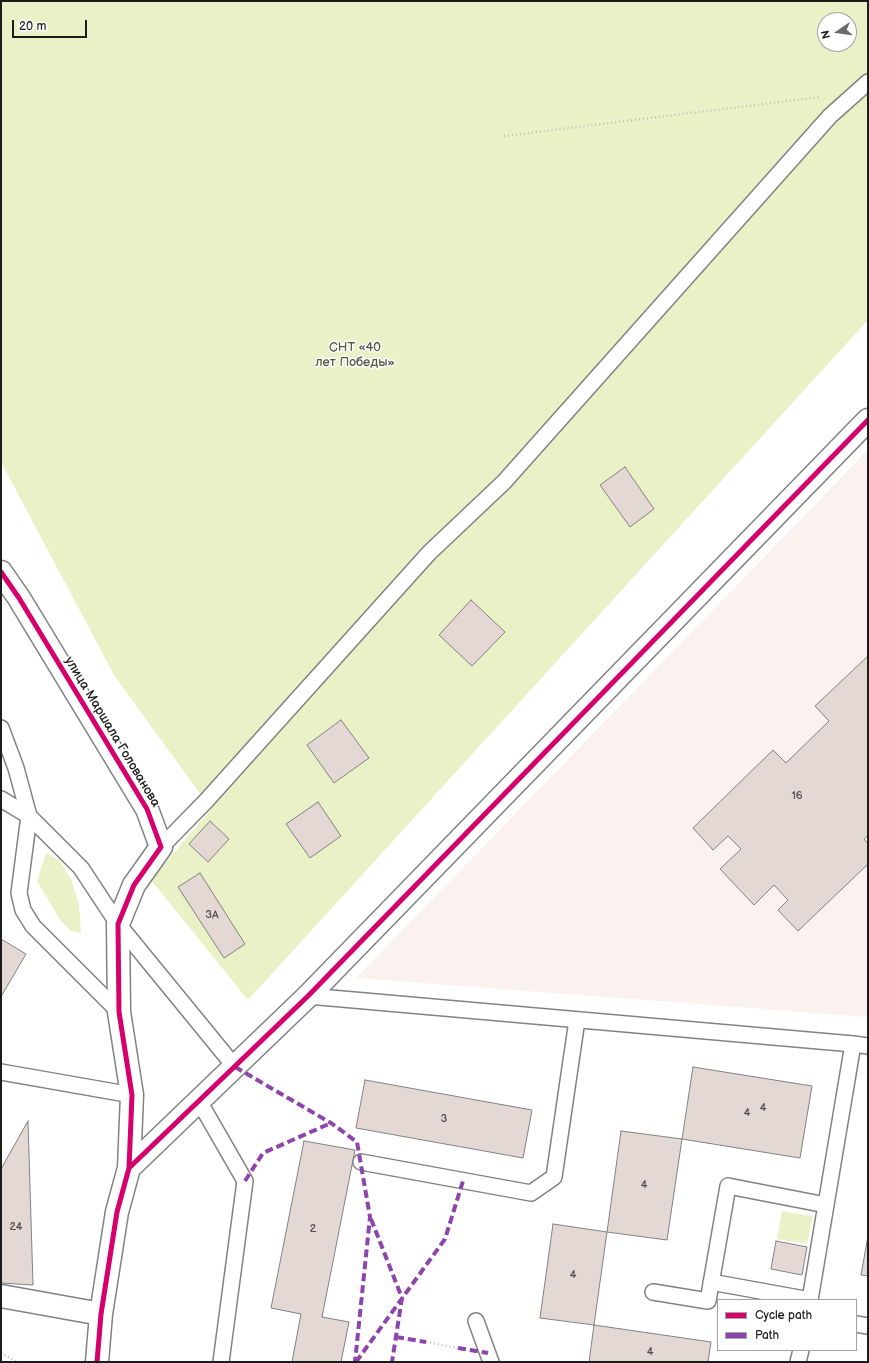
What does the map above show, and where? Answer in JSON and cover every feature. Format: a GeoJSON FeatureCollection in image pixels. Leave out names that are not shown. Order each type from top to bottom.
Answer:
{"type":"FeatureCollection","features":[{"type":"Feature","properties":{"kind":"street"},"geometry":{"type":"LineString","coordinates":[[128,1168],[200,1101],[308,996],[868,420]]}},
{"type":"Feature","properties":{"kind":"street","name":"улица Маршала Голованова"},"geometry":{"type":"LineString","coordinates":[[1,572],[23,604],[147,809],[161,847]]}},
{"type":"Feature","properties":{"kind":"street"},"geometry":{"type":"LineString","coordinates":[[97,1362],[101,1314],[117,1212],[128,1168],[132,1095],[119,1012],[118,924],[134,885],[161,847]]}},
{"type":"Feature","properties":{"kind":"street"},"geometry":{"type":"LineString","coordinates":[[1,1296],[101,1314]]}},
{"type":"Feature","properties":{"kind":"lane"},"geometry":{"type":"LineString","coordinates":[[161,847],[206,801],[429,553],[504,482],[830,116],[868,82]]}},
{"type":"Feature","properties":{"kind":"lane"},"geometry":{"type":"LineString","coordinates":[[1,728],[16,768],[29,816],[19,893],[22,910],[33,926],[119,1012]]}},
{"type":"Feature","properties":{"kind":"lane"},"geometry":{"type":"LineString","coordinates":[[1,800],[29,816],[81,868],[118,924],[235,1067]]}},
{"type":"Feature","properties":{"kind":"lane"},"geometry":{"type":"LineString","coordinates":[[308,996],[861,1045],[826,1205],[810,1299]]}},
{"type":"Feature","properties":{"kind":"lane"},"geometry":{"type":"LineString","coordinates":[[361,1162],[531,1193],[554,1177],[577,1020]]}},
{"type":"Feature","properties":{"kind":"lane"},"geometry":{"type":"LineString","coordinates":[[1,1072],[132,1095]]}},
{"type":"Feature","properties":{"kind":"lane"},"geometry":{"type":"LineString","coordinates":[[200,1101],[246,1181],[221,1362]]}},
{"type":"Feature","properties":{"kind":"lane"},"geometry":{"type":"LineString","coordinates":[[653,1292],[708,1302],[728,1186],[826,1205]]}},
{"type":"Feature","properties":{"kind":"lane"},"geometry":{"type":"LineString","coordinates":[[712,1282],[805,1299]]}},
{"type":"Feature","properties":{"kind":"lane"},"geometry":{"type":"LineString","coordinates":[[476,1321],[491,1362]]}},
{"type":"Feature","properties":{"kind":"lane"},"geometry":{"type":"LineString","coordinates":[[857,1324],[868,1326]]}},
{"type":"Feature","properties":{"kind":"lane"},"geometry":{"type":"LineString","coordinates":[[798,1362],[801,1351]]}},
{"type":"Feature","properties":{"kind":"path"},"geometry":{"type":"LineString","coordinates":[[504,136],[822,97],[839,98],[843,104]]}},
{"type":"Feature","properties":{"kind":"path"},"geometry":{"type":"LineString","coordinates":[[426,1342],[458,1348]]}},
{"type":"Feature","properties":{"kind":"path"},"geometry":{"type":"LineString","coordinates":[[1,1353],[17,1362]]}},
{"type":"Feature","properties":{"kind":"shaded area"},"geometry":{"type":"Polygon","coordinates":[[[868,450],[868,1017],[356,978],[868,450]]]}},
{"type":"Feature","properties":{"kind":"green space","name":"СНТ «40 лет Победы»"},"geometry":{"type":"Polygon","coordinates":[[[1,1],[868,1],[868,320],[248,1000],[151,880],[211,809],[114,675],[1,462],[1,1]]]}},
{"type":"Feature","properties":{"kind":"green space"},"geometry":{"type":"Polygon","coordinates":[[[46,853],[59,860],[71,879],[79,904],[81,933],[71,931],[60,920],[37,881],[46,853]]]}},
{"type":"Feature","properties":{"kind":"green space"},"geometry":{"type":"Polygon","coordinates":[[[782,1211],[813,1216],[807,1244],[777,1239],[782,1211]]]}},
{"type":"Feature","properties":{"kind":"building"},"geometry":{"type":"Polygon","coordinates":[[[625,467],[654,509],[630,527],[600,485],[625,467]]]}},
{"type":"Feature","properties":{"kind":"building"},"geometry":{"type":"Polygon","coordinates":[[[471,600],[505,632],[472,666],[439,635],[471,600]]]}},
{"type":"Feature","properties":{"kind":"building"},"geometry":{"type":"Polygon","coordinates":[[[868,656],[868,835],[864,839],[868,844],[868,864],[798,931],[778,910],[788,900],[774,885],[754,905],[720,869],[741,849],[728,836],[713,850],[693,828],[773,750],[786,763],[829,721],[815,706],[868,656]]]}},
{"type":"Feature","properties":{"kind":"building"},"geometry":{"type":"Polygon","coordinates":[[[341,720],[369,758],[334,783],[307,745],[341,720]]]}},
{"type":"Feature","properties":{"kind":"building"},"geometry":{"type":"Polygon","coordinates":[[[318,802],[341,836],[310,858],[286,824],[318,802]]]}},
{"type":"Feature","properties":{"kind":"building"},"geometry":{"type":"Polygon","coordinates":[[[210,821],[229,839],[208,862],[189,844],[210,821]]]}},
{"type":"Feature","properties":{"kind":"building"},"geometry":{"type":"Polygon","coordinates":[[[200,873],[245,944],[224,958],[178,887],[200,873]]]}},
{"type":"Feature","properties":{"kind":"building"},"geometry":{"type":"Polygon","coordinates":[[[1,939],[26,954],[2,995],[1,995],[1,939]]]}},
{"type":"Feature","properties":{"kind":"building"},"geometry":{"type":"Polygon","coordinates":[[[693,1067],[812,1086],[800,1158],[682,1139],[693,1067]]]}},
{"type":"Feature","properties":{"kind":"building"},"geometry":{"type":"Polygon","coordinates":[[[365,1080],[532,1110],[523,1158],[356,1128],[365,1080]]]}},
{"type":"Feature","properties":{"kind":"building"},"geometry":{"type":"Polygon","coordinates":[[[28,1121],[33,1285],[1,1283],[1,1169],[28,1121]]]}},
{"type":"Feature","properties":{"kind":"building"},"geometry":{"type":"Polygon","coordinates":[[[621,1131],[682,1139],[667,1240],[607,1232],[621,1131]]]}},
{"type":"Feature","properties":{"kind":"building"},"geometry":{"type":"Polygon","coordinates":[[[304,1141],[355,1150],[322,1317],[349,1322],[341,1362],[292,1362],[301,1314],[271,1308],[304,1141]]]}},
{"type":"Feature","properties":{"kind":"building"},"geometry":{"type":"Polygon","coordinates":[[[553,1224],[607,1232],[594,1325],[540,1318],[553,1224]]]}},
{"type":"Feature","properties":{"kind":"building"},"geometry":{"type":"Polygon","coordinates":[[[868,1236],[868,1276],[861,1275],[868,1236]]]}},
{"type":"Feature","properties":{"kind":"building"},"geometry":{"type":"Polygon","coordinates":[[[776,1241],[807,1247],[802,1275],[771,1269],[776,1241]]]}},
{"type":"Feature","properties":{"kind":"building"},"geometry":{"type":"Polygon","coordinates":[[[594,1325],[711,1342],[708,1362],[589,1362],[594,1325]]]}},
{"type":"Feature","properties":{"kind":"marked path"},"geometry":{"type":"LineString","coordinates":[[235,1067],[331,1123],[357,1142],[370,1217],[355,1362]]}},
{"type":"Feature","properties":{"kind":"marked path"},"geometry":{"type":"LineString","coordinates":[[245,1181],[263,1153],[331,1123]]}},
{"type":"Feature","properties":{"kind":"marked path"},"geometry":{"type":"LineString","coordinates":[[356,1362],[445,1239],[463,1181]]}},
{"type":"Feature","properties":{"kind":"marked path"},"geometry":{"type":"LineString","coordinates":[[371,1219],[402,1298],[392,1362]]}},
{"type":"Feature","properties":{"kind":"marked path"},"geometry":{"type":"LineString","coordinates":[[396,1337],[426,1342]]}},
{"type":"Feature","properties":{"kind":"marked path"},"geometry":{"type":"LineString","coordinates":[[458,1348],[488,1353]]}},
{"type":"Feature","properties":{"kind":"cycle path"},"geometry":{"type":"LineString","coordinates":[[97,1362],[101,1314],[117,1212],[129,1168],[308,996],[868,420]]}},
{"type":"Feature","properties":{"kind":"cycle path"},"geometry":{"type":"LineString","coordinates":[[1,572],[19,598],[147,809],[161,847],[134,885],[118,924],[119,1012],[132,1095],[129,1168]]}}]}
